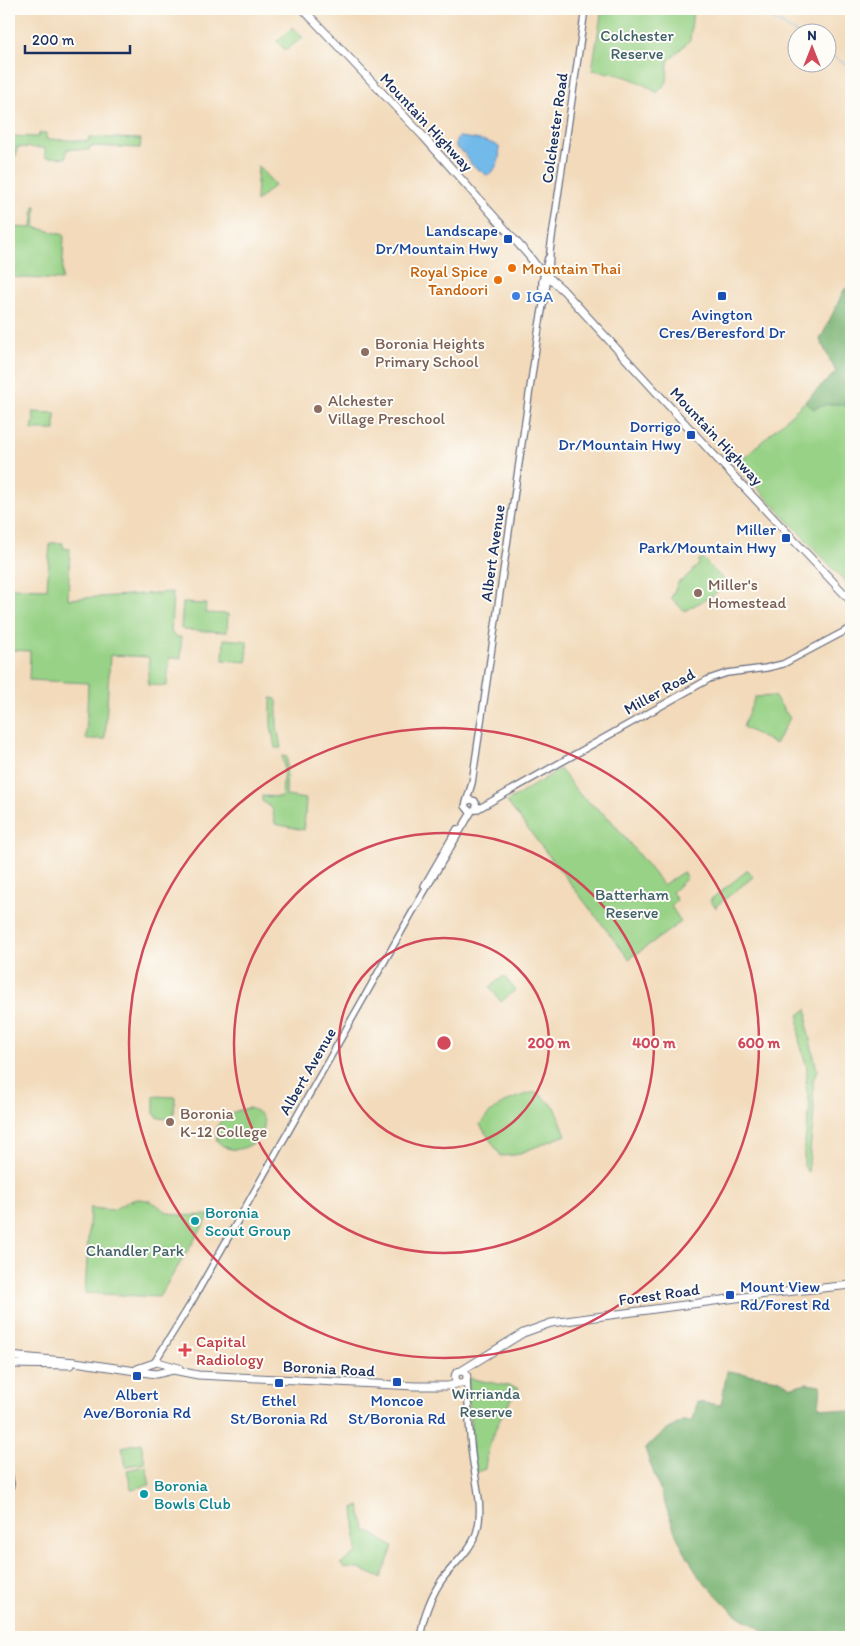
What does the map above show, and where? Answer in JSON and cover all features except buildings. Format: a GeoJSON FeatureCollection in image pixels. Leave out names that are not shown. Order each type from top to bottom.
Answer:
{"type":"FeatureCollection","features":[{"type":"Feature","properties":{"kind":"main road","name":"Mountain Highway"},"geometry":{"type":"LineString","coordinates":[[303,9],[423,136],[529,256],[562,289],[851,601]]}},
{"type":"Feature","properties":{"kind":"main road","name":"Colchester Road"},"geometry":{"type":"LineString","coordinates":[[547,273],[585,9]]}},
{"type":"Feature","properties":{"kind":"main road","name":"Albert Avenue"},"geometry":{"type":"LineString","coordinates":[[539,327],[546,292],[547,273]]}},
{"type":"Feature","properties":{"kind":"main road","name":"Albert Avenue"},"geometry":{"type":"LineString","coordinates":[[157,1364],[164,1348],[430,878],[471,810],[477,806],[472,801],[472,783],[547,273]]}},
{"type":"Feature","properties":{"kind":"main road"},"geometry":{"type":"LineString","coordinates":[[546,292],[551,287],[562,289]]}},
{"type":"Feature","properties":{"kind":"main road","name":"Miller Road"},"geometry":{"type":"LineString","coordinates":[[471,810],[489,803],[710,679],[727,673],[783,664],[851,628]]}},
{"type":"Feature","properties":{"kind":"main road"},"geometry":{"type":"LineString","coordinates":[[471,810],[465,806],[472,801]]}},
{"type":"Feature","properties":{"kind":"main road","name":"Miller Road"},"geometry":{"type":"LineString","coordinates":[[472,801],[489,803]]}},
{"type":"Feature","properties":{"kind":"main road"},"geometry":{"type":"LineString","coordinates":[[9,1203],[9,1230]]}},
{"type":"Feature","properties":{"kind":"main road","name":"Forest Road"},"geometry":{"type":"LineString","coordinates":[[458,1373],[523,1332],[551,1322],[757,1295],[851,1285]]}},
{"type":"Feature","properties":{"kind":"main road","name":"Boronia Road"},"geometry":{"type":"LineString","coordinates":[[9,1356],[75,1362],[158,1373],[173,1370],[193,1374],[435,1386],[450,1386],[464,1381]]}},
{"type":"Feature","properties":{"kind":"main road","name":"Forest Road"},"geometry":{"type":"LineString","coordinates":[[464,1381],[480,1360]]}},
{"type":"Feature","properties":{"kind":"main road","name":"Boronia Road"},"geometry":{"type":"LineString","coordinates":[[9,1364],[105,1366]]}},
{"type":"Feature","properties":{"kind":"main road"},"geometry":{"type":"LineString","coordinates":[[157,1364],[163,1370],[158,1373],[151,1370],[157,1364]]}},
{"type":"Feature","properties":{"kind":"main road","name":"Boronia Road"},"geometry":{"type":"LineString","coordinates":[[133,1370],[157,1364],[172,1366],[193,1374]]}},
{"type":"Feature","properties":{"kind":"main road"},"geometry":{"type":"LineString","coordinates":[[458,1373],[457,1381],[464,1381]]}},
{"type":"Feature","properties":{"kind":"main road"},"geometry":{"type":"LineString","coordinates":[[421,1637],[423,1622],[437,1588],[472,1542],[478,1524],[479,1508],[464,1381],[466,1373],[458,1373],[451,1380],[435,1386]]}},
{"type":"Feature","properties":{"kind":"main road"},"geometry":{"type":"LineString","coordinates":[[9,1473],[11,1484],[9,1492]]}},
{"type":"Feature","properties":{"kind":"green space","name":"Colchester Reserve"},"geometry":{"type":"Polygon","coordinates":[[[602,9],[693,9],[690,40],[668,62],[667,82],[657,93],[641,83],[626,77],[592,70],[602,9]]]}},
{"type":"Feature","properties":{"kind":"green space"},"geometry":{"type":"Polygon","coordinates":[[[293,27],[303,38],[285,50],[277,41],[293,27]]]}},
{"type":"Feature","properties":{"kind":"green space"},"geometry":{"type":"Polygon","coordinates":[[[39,133],[46,133],[46,139],[89,141],[89,137],[141,139],[140,148],[90,146],[89,150],[67,149],[66,158],[45,157],[45,148],[17,147],[16,156],[9,156],[9,136],[38,137],[39,133]]]}},
{"type":"Feature","properties":{"kind":"green space"},"geometry":{"type":"Polygon","coordinates":[[[258,166],[275,185],[256,202],[256,199],[258,166]]]}},
{"type":"Feature","properties":{"kind":"green space"},"geometry":{"type":"Polygon","coordinates":[[[34,206],[36,206],[35,228],[64,235],[62,280],[9,277],[9,232],[11,227],[32,228],[34,206]]]}},
{"type":"Feature","properties":{"kind":"green space"},"geometry":{"type":"Polygon","coordinates":[[[851,285],[851,409],[847,406],[832,404],[813,409],[805,401],[836,372],[820,340],[844,290],[851,285]]]}},
{"type":"Feature","properties":{"kind":"green space"},"geometry":{"type":"Polygon","coordinates":[[[837,372],[851,388],[851,588],[723,451],[728,446],[742,460],[837,372]]]}},
{"type":"Feature","properties":{"kind":"green space"},"geometry":{"type":"Polygon","coordinates":[[[32,412],[55,413],[55,430],[32,430],[34,418],[32,412]]]}},
{"type":"Feature","properties":{"kind":"green space"},"geometry":{"type":"Polygon","coordinates":[[[50,543],[63,543],[63,548],[70,549],[68,599],[173,592],[171,632],[176,637],[181,637],[181,658],[169,658],[167,686],[148,685],[149,657],[110,655],[105,739],[86,739],[88,683],[29,680],[30,651],[9,650],[9,588],[47,589],[50,543]]]}},
{"type":"Feature","properties":{"kind":"green space"},"geometry":{"type":"Polygon","coordinates":[[[703,559],[726,582],[714,595],[684,611],[671,598],[679,581],[682,581],[699,564],[698,561],[703,559]]]}},
{"type":"Feature","properties":{"kind":"green space"},"geometry":{"type":"Polygon","coordinates":[[[183,603],[206,604],[205,613],[228,614],[227,632],[183,630],[181,628],[183,603]]]}},
{"type":"Feature","properties":{"kind":"green space"},"geometry":{"type":"Polygon","coordinates":[[[224,639],[247,641],[247,662],[223,660],[224,639]]]}},
{"type":"Feature","properties":{"kind":"green space"},"geometry":{"type":"Polygon","coordinates":[[[774,696],[790,718],[775,744],[743,727],[755,697],[774,696]]]}},
{"type":"Feature","properties":{"kind":"green space"},"geometry":{"type":"Polygon","coordinates":[[[271,698],[276,699],[277,702],[277,726],[281,748],[275,748],[271,726],[271,698]]]}},
{"type":"Feature","properties":{"kind":"green space"},"geometry":{"type":"Polygon","coordinates":[[[282,756],[287,757],[286,796],[306,799],[304,830],[275,824],[272,808],[262,801],[262,796],[282,797],[284,767],[282,756]]]}},
{"type":"Feature","properties":{"kind":"green space","name":"Batterham Reserve"},"geometry":{"type":"Polygon","coordinates":[[[560,769],[580,795],[610,819],[663,885],[683,872],[687,878],[672,892],[677,900],[671,906],[681,922],[629,959],[507,802],[560,769]]]}},
{"type":"Feature","properties":{"kind":"green space"},"geometry":{"type":"Polygon","coordinates":[[[748,870],[753,877],[716,906],[716,908],[710,900],[748,870]]]}},
{"type":"Feature","properties":{"kind":"green space"},"geometry":{"type":"Polygon","coordinates":[[[504,976],[515,990],[501,1002],[490,987],[504,976]]]}},
{"type":"Feature","properties":{"kind":"green space"},"geometry":{"type":"Polygon","coordinates":[[[807,1009],[807,1027],[817,1070],[813,1081],[814,1112],[808,1172],[804,1166],[804,1147],[810,1106],[806,1087],[807,1068],[799,1040],[799,1015],[807,1009]]]}},
{"type":"Feature","properties":{"kind":"green space"},"geometry":{"type":"Polygon","coordinates":[[[537,1092],[555,1107],[566,1135],[515,1155],[501,1156],[480,1125],[491,1112],[505,1102],[537,1092]]]}},
{"type":"Feature","properties":{"kind":"green space"},"geometry":{"type":"Polygon","coordinates":[[[154,1096],[175,1097],[174,1113],[167,1119],[159,1118],[154,1114],[154,1096]]]}},
{"type":"Feature","properties":{"kind":"green space"},"geometry":{"type":"Polygon","coordinates":[[[249,1108],[259,1113],[264,1120],[264,1127],[260,1135],[246,1147],[237,1149],[224,1147],[217,1141],[216,1128],[222,1119],[230,1114],[249,1108]]]}},
{"type":"Feature","properties":{"kind":"green space","name":"Chandler Park"},"geometry":{"type":"Polygon","coordinates":[[[138,1199],[153,1202],[170,1213],[210,1215],[159,1297],[85,1293],[90,1208],[113,1210],[129,1201],[138,1199]]]}},
{"type":"Feature","properties":{"kind":"green space"},"geometry":{"type":"Polygon","coordinates":[[[727,1371],[778,1379],[792,1387],[806,1383],[821,1385],[819,1407],[851,1412],[851,1637],[774,1637],[734,1613],[699,1577],[677,1537],[645,1449],[661,1434],[682,1421],[693,1421],[697,1402],[721,1405],[727,1371]]]}},
{"type":"Feature","properties":{"kind":"green space","name":"Wirrianda Reserve"},"geometry":{"type":"Polygon","coordinates":[[[467,1378],[519,1388],[497,1427],[489,1447],[485,1469],[474,1473],[467,1378]]]}},
{"type":"Feature","properties":{"kind":"green space"},"geometry":{"type":"Polygon","coordinates":[[[141,1443],[145,1463],[126,1466],[122,1447],[141,1443]]]}},
{"type":"Feature","properties":{"kind":"green space"},"geometry":{"type":"Polygon","coordinates":[[[146,1466],[150,1485],[131,1489],[127,1470],[146,1466]]]}},
{"type":"Feature","properties":{"kind":"green space"},"geometry":{"type":"Polygon","coordinates":[[[359,1506],[366,1532],[368,1531],[393,1547],[381,1578],[359,1569],[345,1568],[340,1564],[357,1553],[354,1507],[359,1506]]]}},
{"type":"Feature","properties":{"kind":"water"},"geometry":{"type":"Polygon","coordinates":[[[459,137],[486,141],[499,147],[498,162],[489,175],[471,164],[465,154],[456,147],[456,140],[459,137]]]}},
{"type":"Feature","properties":{"kind":"waterway"},"geometry":{"type":"LineString","coordinates":[[756,9],[788,28]]}},
{"type":"Feature","properties":{"kind":"waterway"},"geometry":{"type":"LineString","coordinates":[[838,60],[851,68]]}},
{"type":"Feature","properties":{"kind":"place","name":"Landscape Dr/Mountain Hwy"},"geometry":{"type":"Point","coordinates":[508,239]}},
{"type":"Feature","properties":{"kind":"place","name":"Mountain Thai"},"geometry":{"type":"Point","coordinates":[512,268]}},
{"type":"Feature","properties":{"kind":"place","name":"Royal Spice Tandoori"},"geometry":{"type":"Point","coordinates":[498,280]}},
{"type":"Feature","properties":{"kind":"place","name":"IGA"},"geometry":{"type":"Point","coordinates":[516,296]}},
{"type":"Feature","properties":{"kind":"place","name":"Avington Cres/Beresford Dr"},"geometry":{"type":"Point","coordinates":[722,296]}},
{"type":"Feature","properties":{"kind":"place","name":"Boronia Heights Primary School"},"geometry":{"type":"Point","coordinates":[365,352]}},
{"type":"Feature","properties":{"kind":"place","name":"Alchester Village Preschool"},"geometry":{"type":"Point","coordinates":[318,409]}},
{"type":"Feature","properties":{"kind":"place","name":"Dorrigo Dr/Mountain Hwy"},"geometry":{"type":"Point","coordinates":[691,435]}},
{"type":"Feature","properties":{"kind":"place","name":"Miller Park/Mountain Hwy"},"geometry":{"type":"Point","coordinates":[786,538]}},
{"type":"Feature","properties":{"kind":"place","name":"Miller's Homestead"},"geometry":{"type":"Point","coordinates":[698,593]}},
{"type":"Feature","properties":{"kind":"place","name":"Boronia K-12 College"},"geometry":{"type":"Point","coordinates":[170,1122]}},
{"type":"Feature","properties":{"kind":"place","name":"Boronia Scout Group"},"geometry":{"type":"Point","coordinates":[195,1221]}},
{"type":"Feature","properties":{"kind":"place","name":"Mount View Rd/Forest Rd"},"geometry":{"type":"Point","coordinates":[730,1295]}},
{"type":"Feature","properties":{"kind":"place","name":"Capital Radiology"},"geometry":{"type":"Point","coordinates":[185,1350]}},
{"type":"Feature","properties":{"kind":"place","name":"Albert Ave/Boronia Rd"},"geometry":{"type":"Point","coordinates":[137,1376]}},
{"type":"Feature","properties":{"kind":"place","name":"Moncoe St/Boronia Rd"},"geometry":{"type":"Point","coordinates":[397,1382]}},
{"type":"Feature","properties":{"kind":"place","name":"Ethel St/Boronia Rd"},"geometry":{"type":"Point","coordinates":[279,1383]}},
{"type":"Feature","properties":{"kind":"place","name":"Boronia Bowls Club"},"geometry":{"type":"Point","coordinates":[144,1494]}}]}
